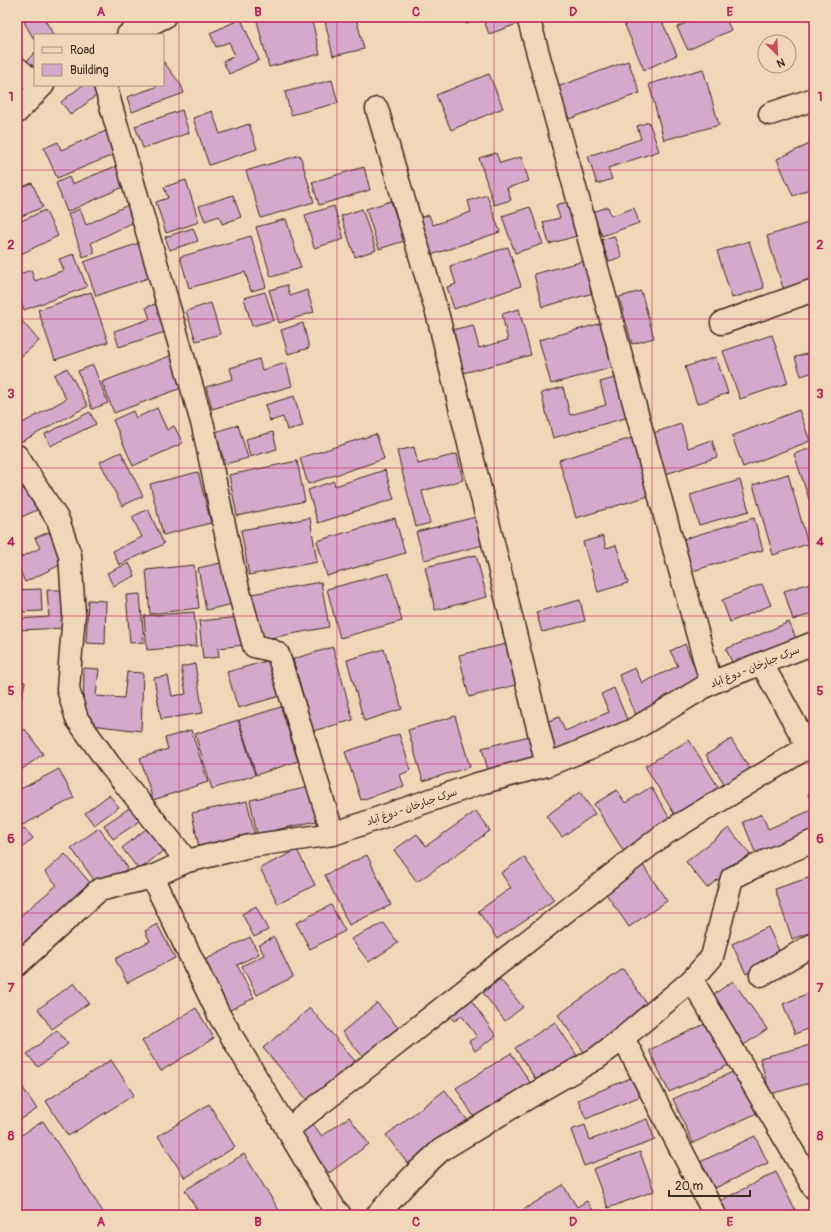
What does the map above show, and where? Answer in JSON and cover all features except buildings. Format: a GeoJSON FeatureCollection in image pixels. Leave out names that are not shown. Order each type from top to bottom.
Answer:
{"type":"FeatureCollection","features":[{"type":"Feature","properties":{"kind":"street"},"geometry":{"type":"LineString","coordinates":[[130,34],[164,17]]}},
{"type":"Feature","properties":{"kind":"street"},"geometry":{"type":"LineString","coordinates":[[528,17],[711,684]]}},
{"type":"Feature","properties":{"kind":"street"},"geometry":{"type":"LineString","coordinates":[[17,68],[34,81]]}},
{"type":"Feature","properties":{"kind":"street"},"geometry":{"type":"LineString","coordinates":[[17,112],[38,86]]}},
{"type":"Feature","properties":{"kind":"street"},"geometry":{"type":"LineString","coordinates":[[105,86],[203,426],[236,581],[254,646],[271,650],[278,654],[333,834]]}},
{"type":"Feature","properties":{"kind":"street"},"geometry":{"type":"LineString","coordinates":[[770,114],[814,99]]}},
{"type":"Feature","properties":{"kind":"street"},"geometry":{"type":"LineString","coordinates":[[377,109],[438,316],[547,765]]}},
{"type":"Feature","properties":{"kind":"street"},"geometry":{"type":"LineString","coordinates":[[722,323],[814,290]]}},
{"type":"Feature","properties":{"kind":"street"},"geometry":{"type":"LineString","coordinates":[[17,456],[58,520],[70,555],[74,614],[68,689],[77,719],[109,764],[187,861]]}},
{"type":"Feature","properties":{"kind":"street","name":"سرک جبارخان - دوغ آباد"},"geometry":{"type":"LineString","coordinates":[[20,958],[99,890],[152,877],[187,861],[250,846],[333,834],[477,784],[547,765],[631,731],[711,684],[814,643]]}},
{"type":"Feature","properties":{"kind":"street"},"geometry":{"type":"LineString","coordinates":[[287,1130],[663,835],[808,747],[762,664]]}},
{"type":"Feature","properties":{"kind":"street"},"geometry":{"type":"LineString","coordinates":[[377,1215],[413,1176],[441,1150],[597,1058],[692,980],[712,957],[732,878],[764,862],[814,841]]}},
{"type":"Feature","properties":{"kind":"street"},"geometry":{"type":"LineString","coordinates":[[152,877],[219,1015],[334,1208],[340,1215]]}},
{"type":"Feature","properties":{"kind":"street"},"geometry":{"type":"LineString","coordinates":[[761,975],[814,944]]}},
{"type":"Feature","properties":{"kind":"street"},"geometry":{"type":"LineString","coordinates":[[692,980],[814,1188]]}},
{"type":"Feature","properties":{"kind":"street"},"geometry":{"type":"LineString","coordinates":[[623,1038],[715,1215]]}}]}
